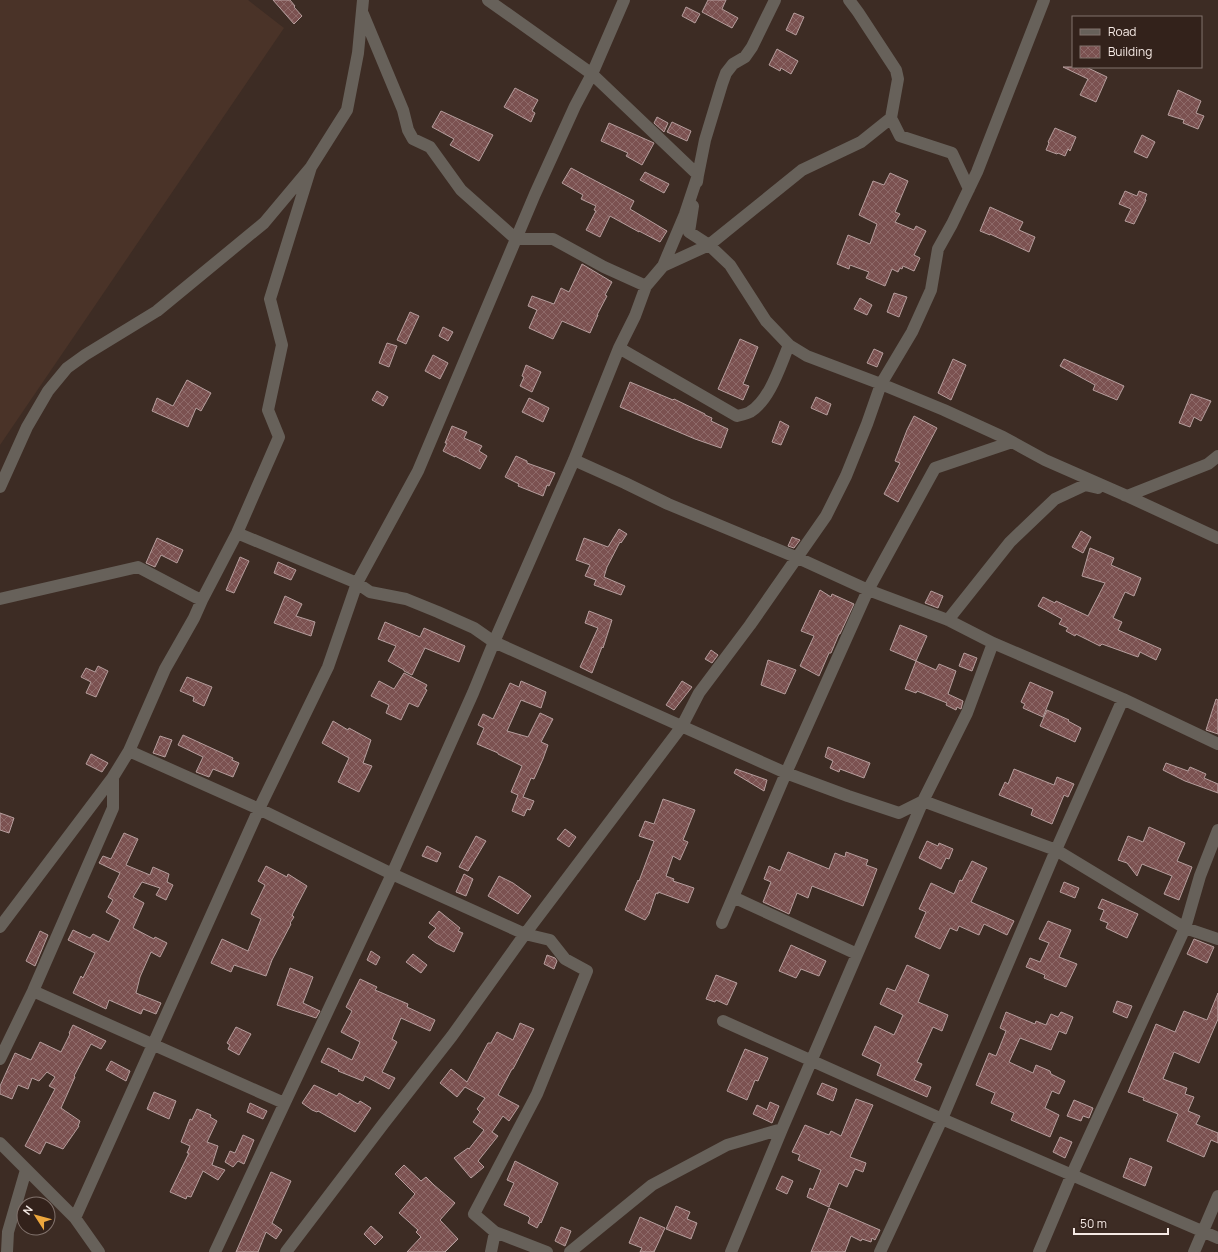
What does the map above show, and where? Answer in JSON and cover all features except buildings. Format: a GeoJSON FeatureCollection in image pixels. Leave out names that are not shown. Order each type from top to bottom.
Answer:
{"type":"FeatureCollection","features":[{"type":"Feature","properties":{"kind":"street"},"geometry":{"type":"LineString","coordinates":[[0,487],[27,427],[48,391],[67,368],[85,355],[157,311],[264,223],[311,167],[347,110],[358,53],[363,0]]}},
{"type":"Feature","properties":{"kind":"street"},"geometry":{"type":"LineString","coordinates":[[488,0],[592,74],[698,175]]}},
{"type":"Feature","properties":{"kind":"street"},"geometry":{"type":"LineString","coordinates":[[75,1218],[259,809],[328,667],[357,583],[418,471],[516,239],[575,106],[592,74],[624,0]]}},
{"type":"Feature","properties":{"kind":"street"},"geometry":{"type":"LineString","coordinates":[[775,0],[752,47],[745,56],[733,64],[726,74],[722,84],[705,140],[689,232],[709,245],[730,265],[766,322],[790,345],[807,356],[944,410],[1012,442],[1045,460],[1218,538]]}},
{"type":"Feature","properties":{"kind":"street"},"geometry":{"type":"LineString","coordinates":[[849,0],[896,70],[898,79],[891,118],[900,136],[952,153],[969,189]]}},
{"type":"Feature","properties":{"kind":"street"},"geometry":{"type":"LineString","coordinates":[[286,1252],[384,1122],[452,1036],[525,934],[682,726],[699,693],[750,625],[826,516],[846,476],[881,384],[915,325],[931,290],[938,250],[977,172],[1044,0]]}},
{"type":"Feature","properties":{"kind":"street"},"geometry":{"type":"LineString","coordinates":[[362,13],[403,110],[408,130],[413,139],[430,147],[461,190],[516,239],[553,239],[604,267],[646,286]]}},
{"type":"Feature","properties":{"kind":"street"},"geometry":{"type":"LineString","coordinates":[[663,266],[709,245],[802,170],[861,142],[891,118]]}},
{"type":"Feature","properties":{"kind":"street"},"geometry":{"type":"LineString","coordinates":[[0,927],[113,777],[129,751],[165,669],[194,618],[237,533],[279,437],[268,410],[282,345],[270,299],[311,167]]}},
{"type":"Feature","properties":{"kind":"street"},"geometry":{"type":"LineString","coordinates":[[215,1252],[392,874],[474,693],[494,642],[574,460],[619,348],[646,286],[663,266],[685,214],[698,175]]}},
{"type":"Feature","properties":{"kind":"street"},"geometry":{"type":"LineString","coordinates":[[619,348],[737,416],[748,413],[766,397],[790,345]]}},
{"type":"Feature","properties":{"kind":"street"},"geometry":{"type":"LineString","coordinates":[[722,923],[786,773],[868,590],[935,468],[1012,442]]}},
{"type":"Feature","properties":{"kind":"street"},"geometry":{"type":"LineString","coordinates":[[948,620],[1010,542],[1055,499],[1085,485],[1127,496],[1208,464],[1218,456]]}},
{"type":"Feature","properties":{"kind":"street"},"geometry":{"type":"LineString","coordinates":[[574,460],[668,504],[798,558],[868,590],[948,620],[993,643],[1123,699],[1218,744]]}},
{"type":"Feature","properties":{"kind":"street"},"geometry":{"type":"LineString","coordinates":[[237,533],[357,583],[370,592],[406,599],[438,612],[474,628],[494,642],[786,773],[899,813],[924,801],[1056,850],[1185,928],[1218,939]]}},
{"type":"Feature","properties":{"kind":"street"},"geometry":{"type":"LineString","coordinates":[[0,599],[138,567],[195,598],[202,600]]}},
{"type":"Feature","properties":{"kind":"street"},"geometry":{"type":"LineString","coordinates":[[731,1252],[782,1129],[924,801],[968,713],[993,643]]}},
{"type":"Feature","properties":{"kind":"street"},"geometry":{"type":"LineString","coordinates":[[880,1252],[942,1119],[1056,850],[1123,699]]}},
{"type":"Feature","properties":{"kind":"street"},"geometry":{"type":"LineString","coordinates":[[129,751],[259,809],[392,874],[525,934],[550,940],[565,959],[587,971],[537,1094],[474,1214],[495,1232],[547,1252]]}},
{"type":"Feature","properties":{"kind":"street"},"geometry":{"type":"LineString","coordinates":[[0,1059],[33,991],[113,808],[113,777]]}},
{"type":"Feature","properties":{"kind":"street"},"geometry":{"type":"LineString","coordinates":[[1039,1252],[1072,1174],[1185,928],[1200,876],[1218,830]]}},
{"type":"Feature","properties":{"kind":"street"},"geometry":{"type":"LineString","coordinates":[[733,897],[857,954]]}},
{"type":"Feature","properties":{"kind":"street"},"geometry":{"type":"LineString","coordinates":[[33,991],[284,1103]]}},
{"type":"Feature","properties":{"kind":"street"},"geometry":{"type":"LineString","coordinates":[[723,1021],[942,1119],[1218,1238]]}},
{"type":"Feature","properties":{"kind":"street"},"geometry":{"type":"LineString","coordinates":[[570,1252],[652,1185],[727,1145],[782,1129]]}},
{"type":"Feature","properties":{"kind":"street"},"geometry":{"type":"LineString","coordinates":[[0,1143],[75,1218],[99,1252]]}},
{"type":"Feature","properties":{"kind":"street"},"geometry":{"type":"LineString","coordinates":[[7,1252],[8,1232],[26,1170]]}},
{"type":"Feature","properties":{"kind":"street"},"geometry":{"type":"LineString","coordinates":[[1194,1252],[1218,1196]]}},
{"type":"Feature","properties":{"kind":"street"},"geometry":{"type":"LineString","coordinates":[[491,1252],[495,1232]]}},
{"type":"Feature","properties":{"kind":"shaded area"},"geometry":{"type":"Polygon","coordinates":[[[0,0],[248,0],[284,28],[0,445],[0,0]]]}}]}
